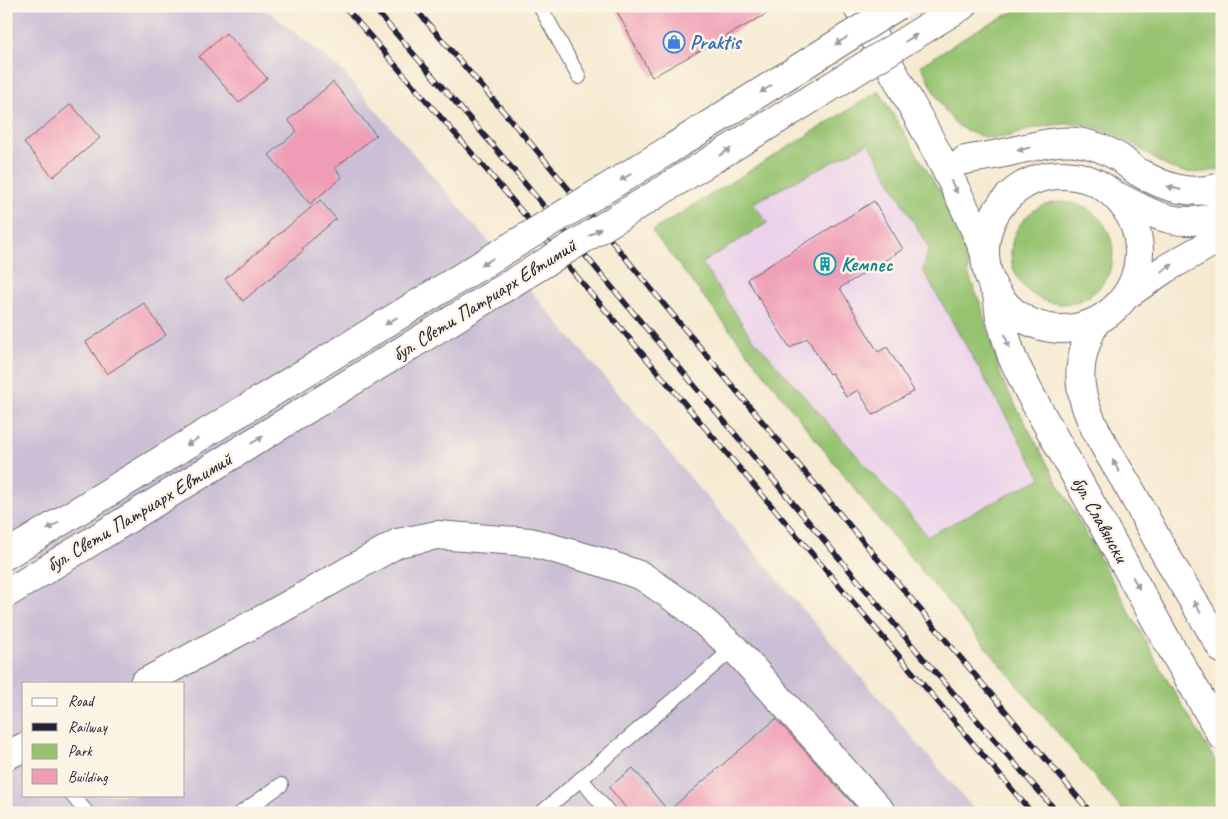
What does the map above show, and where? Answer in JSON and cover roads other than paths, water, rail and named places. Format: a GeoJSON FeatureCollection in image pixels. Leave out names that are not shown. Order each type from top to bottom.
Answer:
{"type":"FeatureCollection","features":[{"type":"Feature","properties":{"kind":"main road"},"geometry":{"type":"LineString","coordinates":[[857,6],[924,128],[969,216],[985,253],[990,278],[997,293],[1003,302],[1017,315],[1046,328],[1055,330],[1075,329],[1094,323],[1112,311],[1126,295],[1136,275],[1139,243],[1137,231],[1126,209],[1110,192]]}},
{"type":"Feature","properties":{"kind":"main road","name":"бул. Свети Патриарх Евтимий"},"geometry":{"type":"LineString","coordinates":[[6,555],[667,151],[897,6]]}},
{"type":"Feature","properties":{"kind":"main road","name":"бул. Свети Патриарх Евтимий"},"geometry":{"type":"LineString","coordinates":[[6,594],[962,6]]}},
{"type":"Feature","properties":{"kind":"main road"},"geometry":{"type":"LineString","coordinates":[[924,128],[940,143],[964,160],[996,171],[1047,177]]}},
{"type":"Feature","properties":{"kind":"main road"},"geometry":{"type":"LineString","coordinates":[[964,160],[1048,143],[1078,142],[1107,150],[1137,172],[1155,182],[1172,188],[1202,191],[1222,187]]}},
{"type":"Feature","properties":{"kind":"main road"},"geometry":{"type":"LineString","coordinates":[[985,253],[990,227],[995,214],[1003,203],[1023,186],[1034,180],[1047,177],[1060,175],[1087,179],[1148,212],[1163,218],[1188,221],[1202,220],[1222,214]]}},
{"type":"Feature","properties":{"kind":"main road"},"geometry":{"type":"LineString","coordinates":[[1126,295],[1165,269],[1222,237]]}},
{"type":"Feature","properties":{"kind":"main road","name":"бул. Славянски"},"geometry":{"type":"LineString","coordinates":[[997,293],[1000,318],[1012,357],[1029,392],[1222,736]]}},
{"type":"Feature","properties":{"kind":"main road","name":"бул. Славянски"},"geometry":{"type":"LineString","coordinates":[[1094,323],[1088,335],[1081,364],[1080,377],[1085,405],[1166,556],[1222,649]]}},
{"type":"Feature","properties":{"kind":"main road"},"geometry":{"type":"LineString","coordinates":[[146,682],[398,543],[437,535],[530,542],[598,561],[642,576],[687,607],[734,648],[882,813]]}},
{"type":"Feature","properties":{"kind":"main road"},"geometry":{"type":"LineString","coordinates":[[6,756],[22,748]]}},
{"type":"Feature","properties":{"kind":"lane"},"geometry":{"type":"LineString","coordinates":[[540,6],[579,77]]}},
{"type":"Feature","properties":{"kind":"lane"},"geometry":{"type":"LineString","coordinates":[[541,813],[734,648]]}},
{"type":"Feature","properties":{"kind":"lane"},"geometry":{"type":"LineString","coordinates":[[581,779],[609,813]]}},
{"type":"Feature","properties":{"kind":"lane"},"geometry":{"type":"LineString","coordinates":[[241,813],[281,785]]}},
{"type":"Feature","properties":{"kind":"lane"},"geometry":{"type":"LineString","coordinates":[[73,796],[86,813]]}},
{"type":"Feature","properties":{"kind":"railway"},"geometry":{"type":"LineString","coordinates":[[344,6],[484,167],[1032,813]]}},
{"type":"Feature","properties":{"kind":"railway"},"geometry":{"type":"LineString","coordinates":[[372,6],[496,149],[922,657],[1058,813]]}},
{"type":"Feature","properties":{"kind":"railway"},"geometry":{"type":"LineString","coordinates":[[413,6],[533,146],[1091,813]]}},
{"type":"Feature","properties":{"kind":"place","name":"Praktis"},"geometry":{"type":"Point","coordinates":[674,42]}},
{"type":"Feature","properties":{"kind":"place","name":"Кемпес"},"geometry":{"type":"Point","coordinates":[825,264]}}]}
